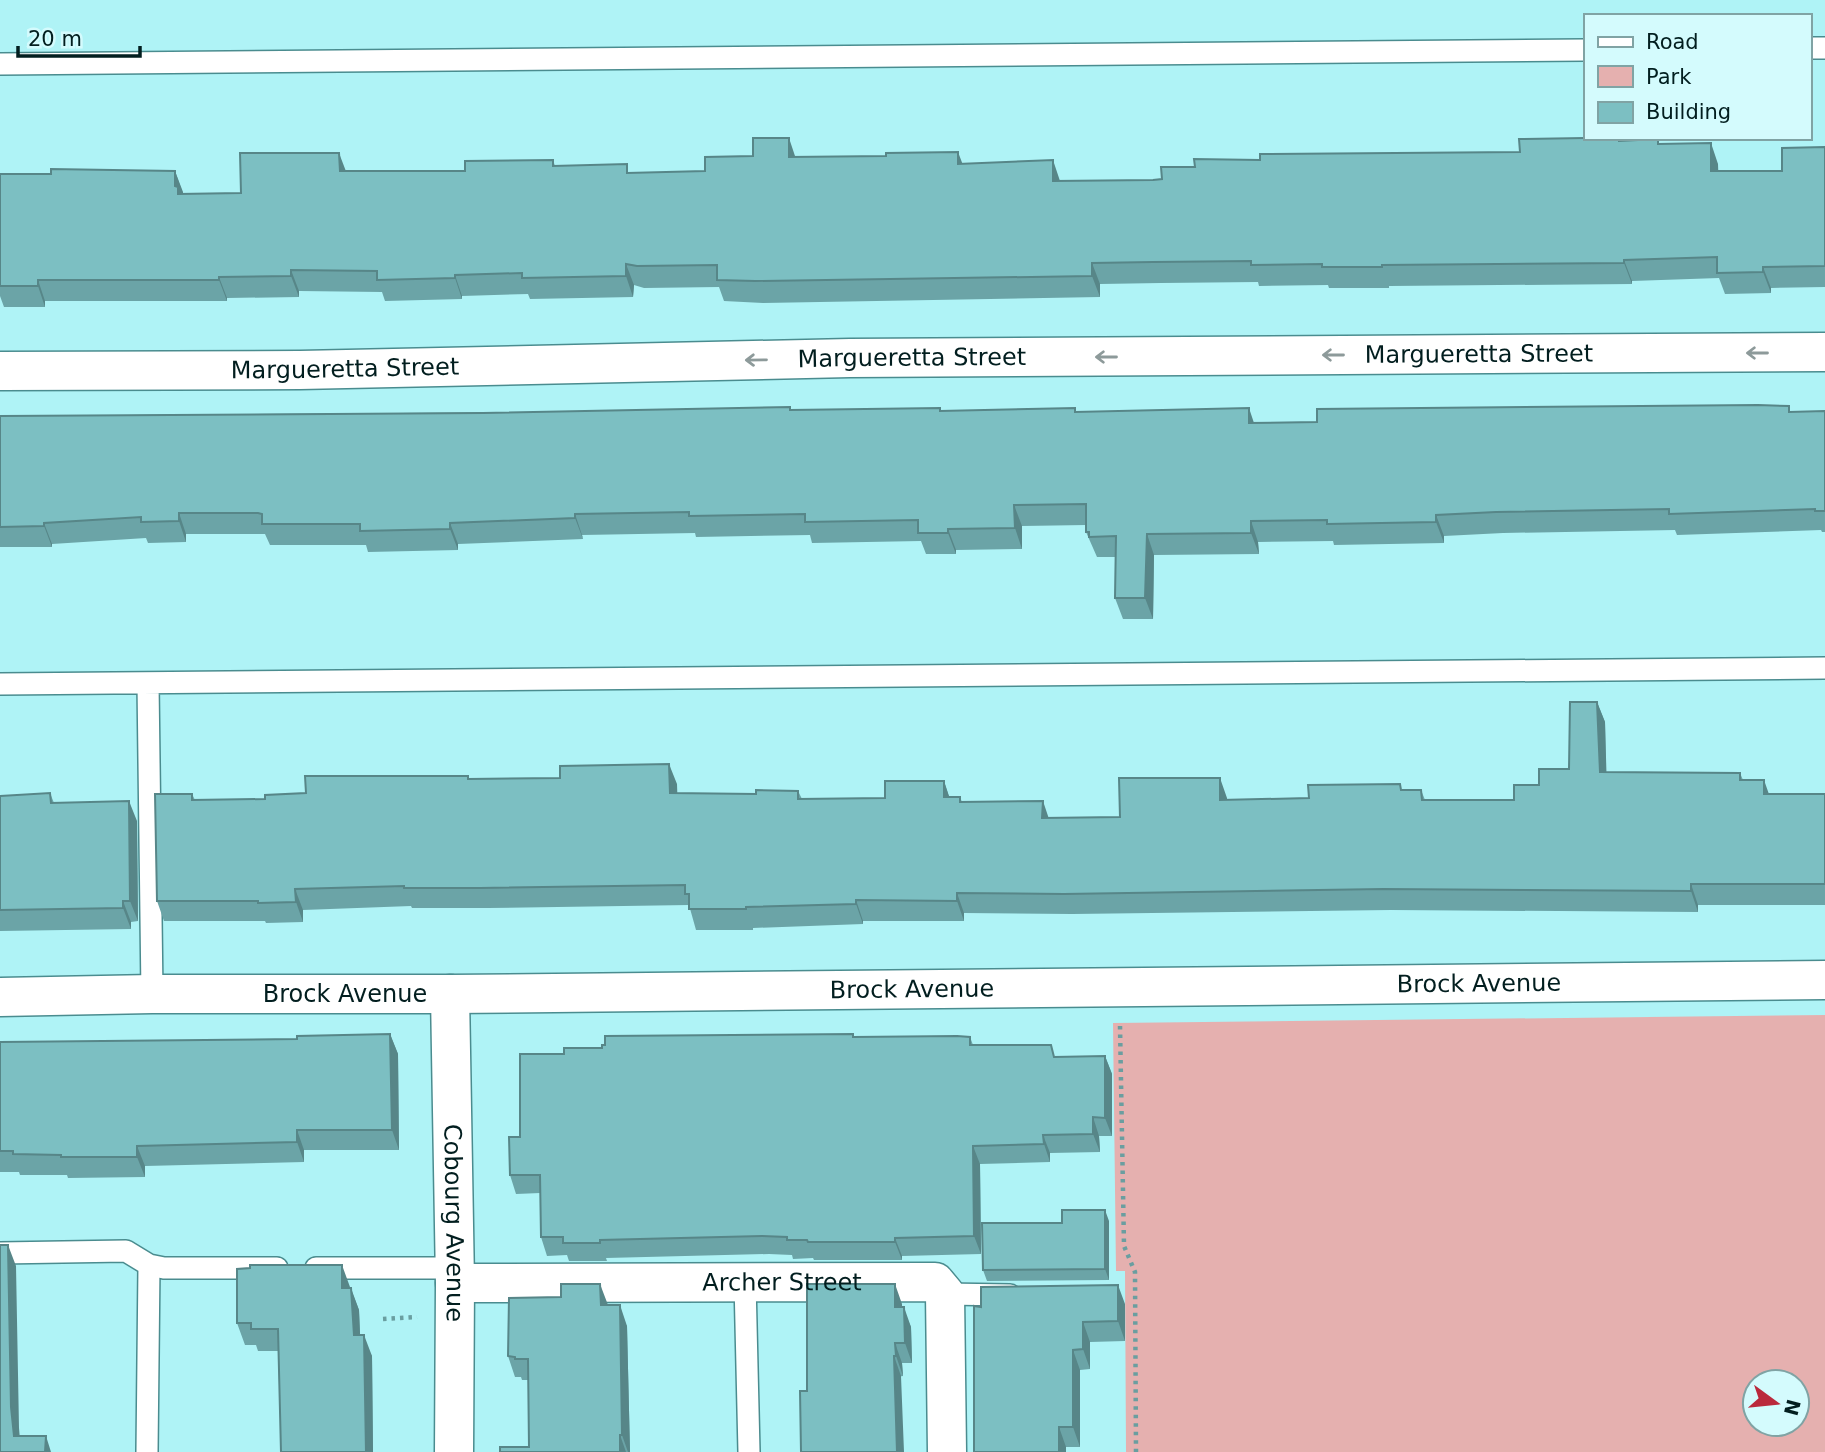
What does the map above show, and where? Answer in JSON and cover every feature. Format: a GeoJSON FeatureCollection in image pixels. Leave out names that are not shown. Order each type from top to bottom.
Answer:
{"type":"FeatureCollection","features":[{"type":"Feature","properties":{"kind":"street","name":"Margueretta Street"},"geometry":{"type":"LineString","coordinates":[[0,371],[313,369],[864,358],[1825,352]]}},
{"type":"Feature","properties":{"kind":"street","name":"Brock Avenue"},"geometry":{"type":"LineString","coordinates":[[0,997],[1825,980]]}},
{"type":"Feature","properties":{"kind":"street","name":"Cobourg Avenue"},"geometry":{"type":"LineString","coordinates":[[450,994],[455,1276],[454,1452]]}},
{"type":"Feature","properties":{"kind":"street","name":"Archer Street"},"geometry":{"type":"LineString","coordinates":[[455,1276],[745,1282],[935,1282],[946,1294]]}},
{"type":"Feature","properties":{"kind":"street"},"geometry":{"type":"LineString","coordinates":[[946,1294],[947,1452]]}},
{"type":"Feature","properties":{"kind":"lane"},"geometry":{"type":"LineString","coordinates":[[0,64],[1584,50]]}},
{"type":"Feature","properties":{"kind":"lane"},"geometry":{"type":"LineString","coordinates":[[0,684],[1825,668]]}},
{"type":"Feature","properties":{"kind":"lane"},"geometry":{"type":"LineString","coordinates":[[148,683],[152,994]]}},
{"type":"Feature","properties":{"kind":"lane"},"geometry":{"type":"LineString","coordinates":[[0,1253],[126,1251],[149,1265],[164,1268],[455,1276]]}},
{"type":"Feature","properties":{"kind":"lane"},"geometry":{"type":"LineString","coordinates":[[147,1452],[149,1265]]}},
{"type":"Feature","properties":{"kind":"lane"},"geometry":{"type":"LineString","coordinates":[[745,1282],[749,1452]]}},
{"type":"Feature","properties":{"kind":"lane"},"geometry":{"type":"LineString","coordinates":[[946,1294],[1036,1294]]}},
{"type":"Feature","properties":{"kind":"path"},"geometry":{"type":"LineString","coordinates":[[1120,1018],[1124,1246],[1135,1272],[1136,1452]]}},
{"type":"Feature","properties":{"kind":"path"},"geometry":{"type":"LineString","coordinates":[[383,1319],[425,1316]]}},
{"type":"Feature","properties":{"kind":"green space"},"geometry":{"type":"Polygon","coordinates":[[[1825,1015],[1825,1452],[1126,1452],[1125,1271],[1116,1271],[1113,1023],[1825,1015]]]}},
{"type":"Feature","properties":{"kind":"building"},"geometry":{"type":"Polygon","coordinates":[[[753,138],[789,138],[789,157],[958,152],[958,164],[1053,160],[1053,181],[1162,179],[1161,167],[1195,167],[1194,159],[1260,160],[1260,154],[1520,152],[1519,139],[1584,138],[1658,140],[1658,144],[1711,143],[1711,171],[1782,171],[1782,148],[1825,147],[1825,266],[1763,267],[1763,272],[1717,273],[1717,257],[1624,260],[1624,263],[1382,267],[1251,265],[1251,261],[1153,262],[1092,263],[1092,276],[755,281],[717,280],[717,265],[626,264],[626,276],[522,278],[522,273],[377,280],[377,271],[291,270],[291,276],[219,277],[219,280],[38,280],[38,286],[0,286],[0,174],[51,174],[51,169],[175,171],[178,194],[241,193],[240,153],[339,153],[340,171],[465,171],[465,161],[553,160],[553,166],[627,164],[627,173],[705,171],[705,157],[753,156],[753,138]]]}},
{"type":"Feature","properties":{"kind":"building"},"geometry":{"type":"Polygon","coordinates":[[[1789,406],[1789,412],[1825,411],[1825,511],[1815,509],[1669,514],[1669,509],[1496,512],[1436,515],[1436,522],[1327,524],[1327,520],[1251,521],[1251,533],[1147,534],[1145,598],[1115,598],[1116,536],[1089,537],[1089,532],[1086,532],[1086,504],[1014,505],[1015,528],[948,529],[948,533],[918,533],[918,520],[805,522],[805,514],[689,516],[689,512],[575,514],[575,518],[450,523],[450,529],[360,531],[360,524],[262,524],[262,514],[258,513],[179,513],[179,521],[141,522],[141,517],[44,523],[44,526],[0,527],[0,416],[483,413],[790,407],[790,410],[940,408],[940,411],[1075,408],[1075,412],[1249,408],[1249,423],[1317,422],[1317,409],[1789,406]]]}},
{"type":"Feature","properties":{"kind":"building"},"geometry":{"type":"Polygon","coordinates":[[[1570,702],[1597,702],[1600,772],[1740,773],[1740,780],[1764,780],[1764,794],[1825,794],[1825,884],[1691,884],[1691,891],[1383,889],[957,893],[957,901],[856,900],[856,904],[746,909],[689,909],[689,894],[685,894],[685,885],[295,889],[296,902],[157,901],[155,794],[192,794],[192,800],[265,799],[265,795],[306,793],[305,776],[560,778],[560,766],[669,764],[670,793],[756,794],[756,790],[798,791],[798,799],[885,798],[885,781],[944,781],[944,797],[960,797],[960,802],[1043,801],[1042,818],[1120,817],[1119,778],[1220,778],[1220,800],[1309,798],[1308,785],[1400,784],[1401,790],[1421,790],[1422,800],[1514,800],[1514,785],[1539,785],[1539,769],[1569,769],[1570,702]]]}},
{"type":"Feature","properties":{"kind":"building"},"geometry":{"type":"Polygon","coordinates":[[[50,793],[51,803],[129,801],[130,901],[123,901],[123,908],[0,910],[0,796],[50,793]]]}},
{"type":"Feature","properties":{"kind":"building"},"geometry":{"type":"Polygon","coordinates":[[[390,1034],[392,1130],[297,1130],[297,1142],[137,1146],[137,1157],[61,1157],[0,1151],[0,1042],[297,1039],[297,1036],[390,1034]]]}},
{"type":"Feature","properties":{"kind":"building"},"geometry":{"type":"Polygon","coordinates":[[[853,1034],[853,1037],[970,1037],[970,1045],[1051,1045],[1054,1057],[1105,1056],[1105,1118],[1093,1117],[1093,1134],[1043,1135],[1044,1144],[973,1146],[974,1236],[895,1238],[895,1242],[808,1242],[787,1240],[787,1237],[762,1236],[600,1240],[600,1243],[563,1243],[563,1237],[541,1237],[540,1175],[510,1175],[509,1137],[520,1137],[520,1054],[564,1054],[564,1048],[602,1048],[602,1045],[605,1045],[605,1036],[853,1034]]]}},
{"type":"Feature","properties":{"kind":"building"},"geometry":{"type":"Polygon","coordinates":[[[1062,1210],[1105,1210],[1105,1269],[983,1270],[982,1223],[1062,1223],[1062,1210]]]}},
{"type":"Feature","properties":{"kind":"building"},"geometry":{"type":"Polygon","coordinates":[[[0,1245],[8,1245],[14,1436],[46,1436],[45,1452],[0,1452],[0,1245]]]}},
{"type":"Feature","properties":{"kind":"building"},"geometry":{"type":"Polygon","coordinates":[[[250,1265],[342,1265],[342,1288],[351,1288],[354,1335],[364,1335],[366,1452],[281,1452],[278,1329],[251,1329],[251,1323],[237,1323],[237,1269],[250,1268],[250,1265]]]}},
{"type":"Feature","properties":{"kind":"building"},"geometry":{"type":"Polygon","coordinates":[[[561,1284],[600,1284],[601,1305],[620,1305],[620,1452],[500,1452],[500,1447],[529,1447],[528,1359],[508,1356],[509,1298],[561,1297],[561,1284]]]}},
{"type":"Feature","properties":{"kind":"building"},"geometry":{"type":"Polygon","coordinates":[[[807,1284],[895,1284],[895,1307],[904,1307],[905,1343],[895,1343],[894,1356],[897,1452],[801,1452],[800,1391],[807,1391],[807,1284]]]}},
{"type":"Feature","properties":{"kind":"building"},"geometry":{"type":"Polygon","coordinates":[[[1118,1285],[1118,1321],[1083,1322],[1083,1349],[1073,1350],[1073,1427],[1059,1427],[1059,1452],[974,1452],[974,1306],[981,1307],[981,1287],[1118,1285]]]}}]}
